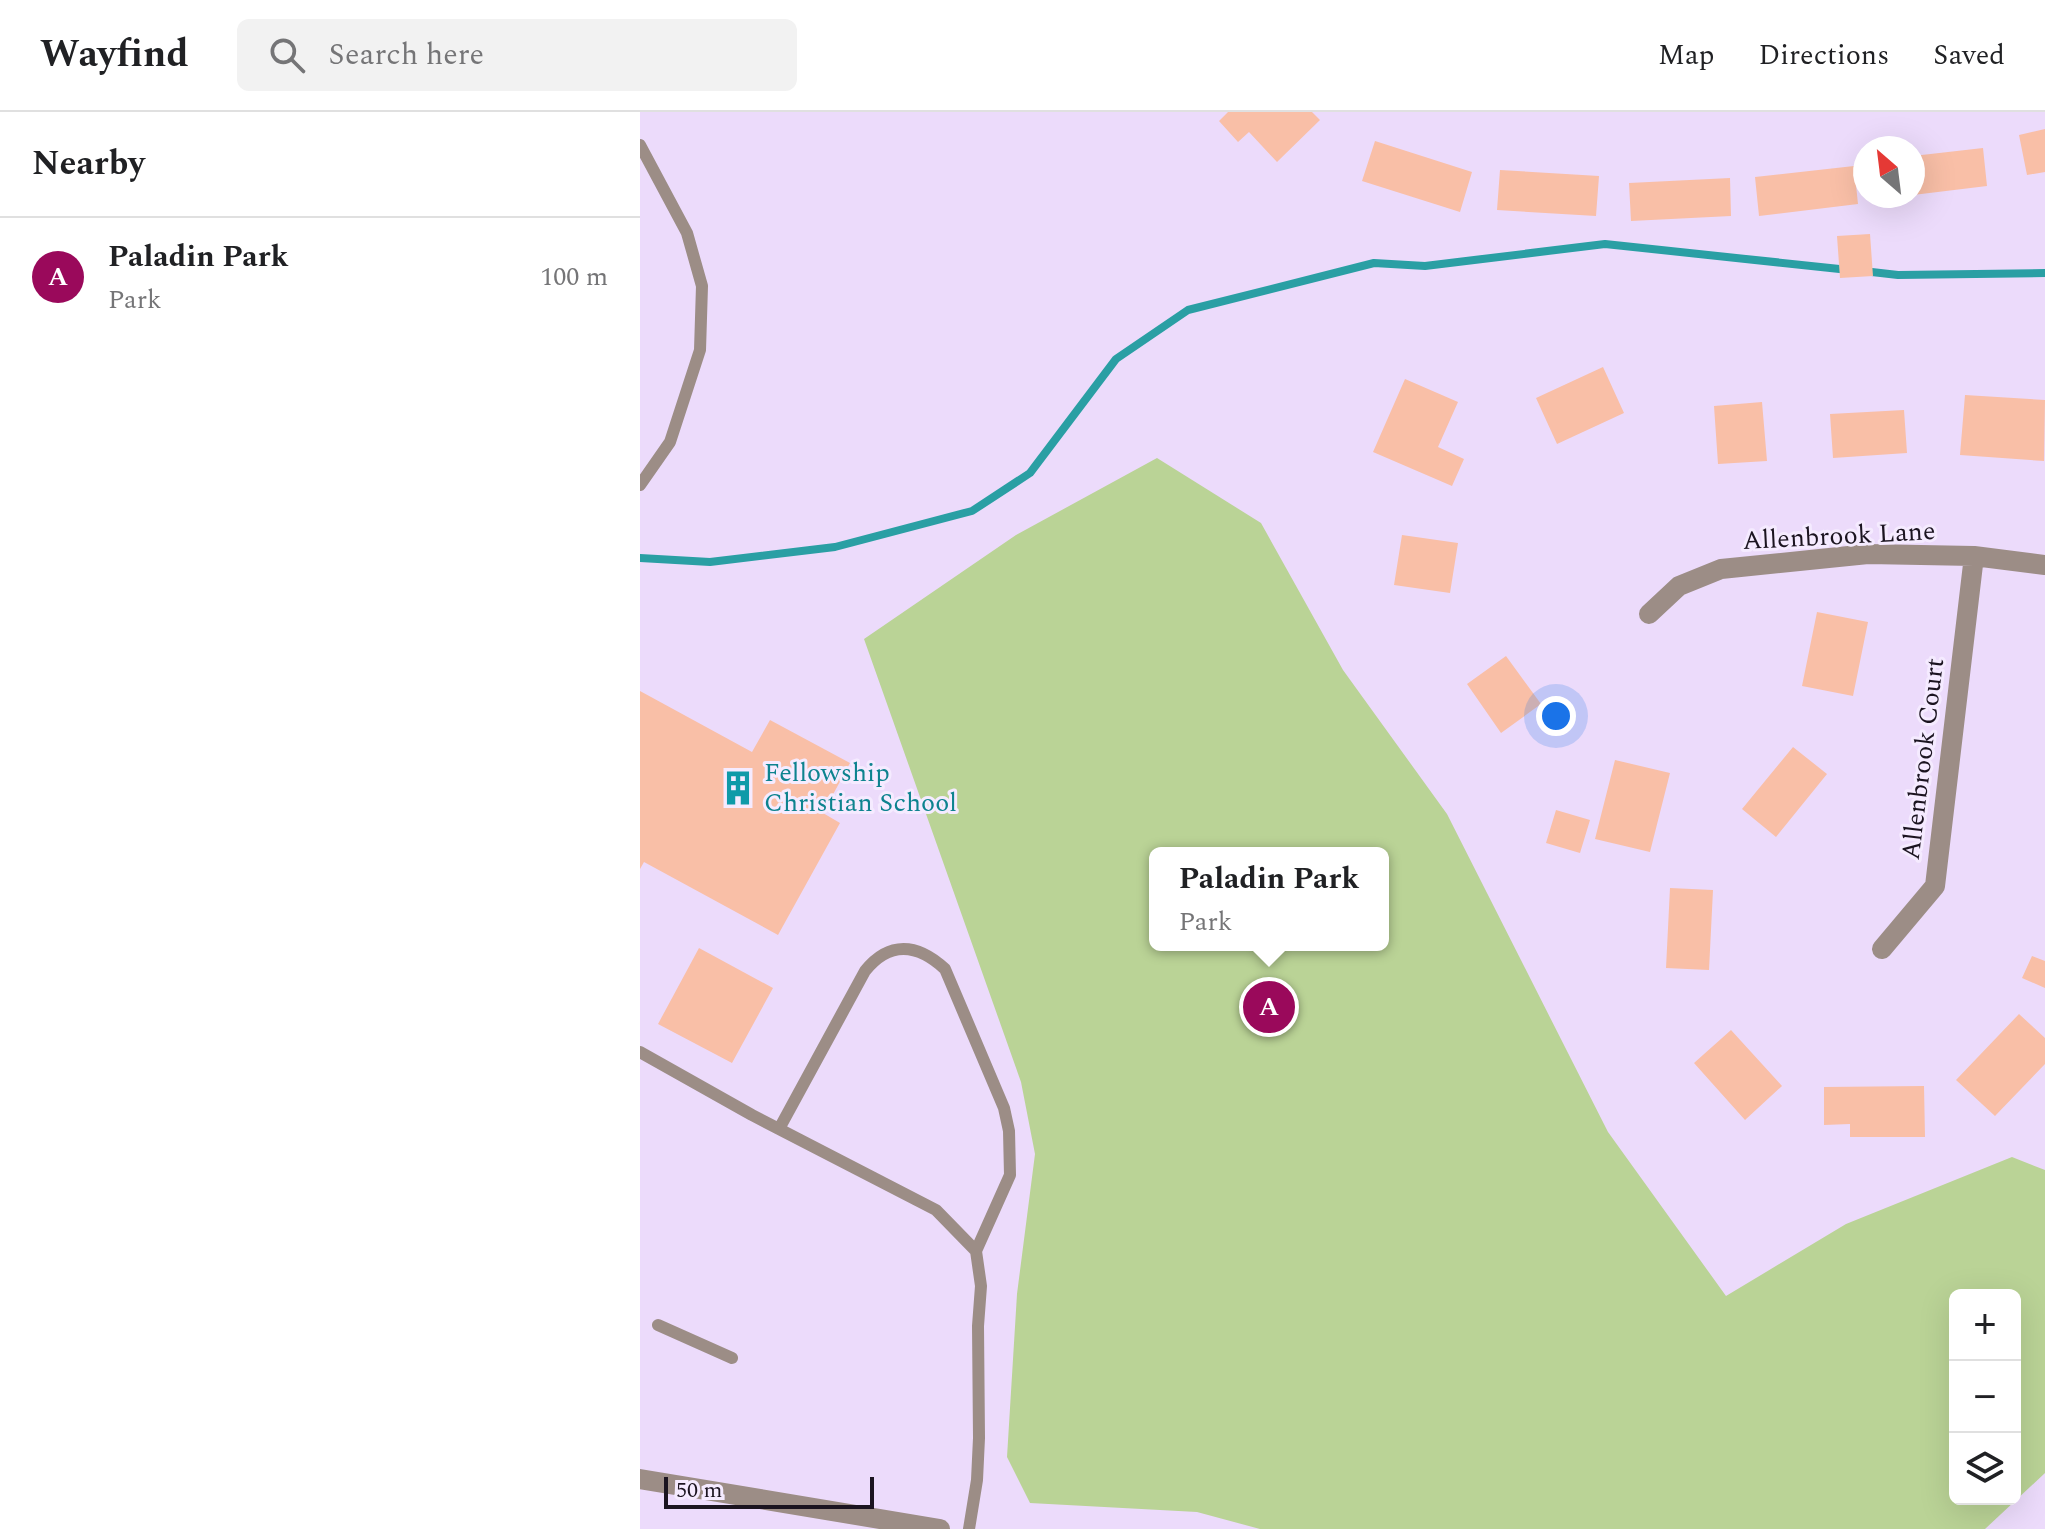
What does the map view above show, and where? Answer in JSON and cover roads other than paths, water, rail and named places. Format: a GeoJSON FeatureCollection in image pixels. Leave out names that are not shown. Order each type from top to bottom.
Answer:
{"type":"FeatureCollection","features":[{"type":"Feature","properties":{"kind":"street","name":"Allenbrook Lane"},"geometry":{"type":"LineString","coordinates":[[1649,614],[1679,586],[1721,569],[1868,554],[1974,556],[2045,565]]}},
{"type":"Feature","properties":{"kind":"street","name":"Allenbrook Court"},"geometry":{"type":"LineString","coordinates":[[1882,949],[1935,886],[1974,556]]}},
{"type":"Feature","properties":{"kind":"street"},"geometry":{"type":"LineString","coordinates":[[640,1479],[940,1529]]}},
{"type":"Feature","properties":{"kind":"lane"},"geometry":{"type":"LineString","coordinates":[[640,145],[687,233],[702,286],[700,350],[670,442],[640,485]]}},
{"type":"Feature","properties":{"kind":"lane"},"geometry":{"type":"LineString","coordinates":[[779,1129],[865,971],[875,959],[888,950],[906,948],[930,956],[945,969],[1004,1108],[1009,1131],[1010,1175],[976,1251],[981,1286],[978,1326],[979,1438],[977,1480],[969,1529]]}},
{"type":"Feature","properties":{"kind":"lane"},"geometry":{"type":"LineString","coordinates":[[640,1052],[779,1129],[936,1210],[976,1251]]}},
{"type":"Feature","properties":{"kind":"lane"},"geometry":{"type":"LineString","coordinates":[[658,1325],[732,1358]]}},
{"type":"Feature","properties":{"kind":"waterway"},"geometry":{"type":"LineString","coordinates":[[640,558],[710,562],[835,547],[972,511],[1030,473],[1116,359],[1188,310],[1374,263],[1425,266],[1605,244],[1849,270]]}},
{"type":"Feature","properties":{"kind":"waterway"},"geometry":{"type":"LineString","coordinates":[[1863,271],[1898,275],[2045,273]]}},
{"type":"Feature","properties":{"kind":"place","name":"Fellowship Christian School"},"geometry":{"type":"Point","coordinates":[738,788]}},
{"type":"Feature","properties":{"kind":"place","name":"Paladin Park"},"geometry":{"type":"Point","coordinates":[1269,1007]}}]}
